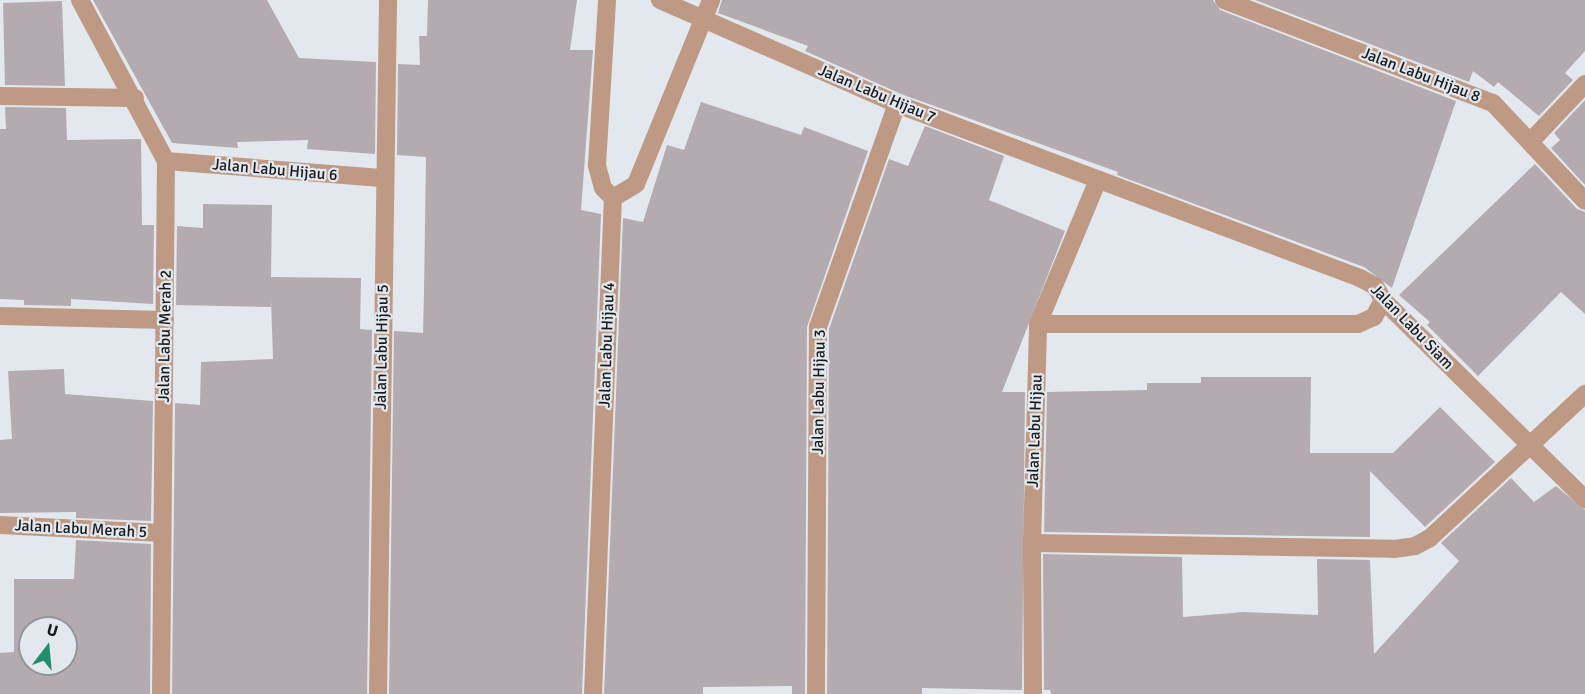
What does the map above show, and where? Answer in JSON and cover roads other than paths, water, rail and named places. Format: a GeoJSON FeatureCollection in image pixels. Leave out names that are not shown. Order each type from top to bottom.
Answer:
{"type":"FeatureCollection","features":[{"type":"Feature","properties":{"kind":"street","name":"Jalan Labu Merah 2"},"geometry":{"type":"LineString","coordinates":[[80,0],[135,98],[166,161],[161,694]]}},
{"type":"Feature","properties":{"kind":"street","name":"Jalan Labu Hijau 5"},"geometry":{"type":"LineString","coordinates":[[378,694],[388,0]]}},
{"type":"Feature","properties":{"kind":"street"},"geometry":{"type":"LineString","coordinates":[[607,0],[597,165],[603,188],[613,198],[636,184],[711,0]]}},
{"type":"Feature","properties":{"kind":"street","name":"Jalan Labu Hijau 7"},"geometry":{"type":"LineString","coordinates":[[660,0],[897,104],[1098,180]]}},
{"type":"Feature","properties":{"kind":"street","name":"Jalan Labu Hijau 8"},"geometry":{"type":"LineString","coordinates":[[1224,0],[1493,103],[1585,201]]}},
{"type":"Feature","properties":{"kind":"street"},"geometry":{"type":"LineString","coordinates":[[1530,142],[1585,84]]}},
{"type":"Feature","properties":{"kind":"street"},"geometry":{"type":"LineString","coordinates":[[0,96],[135,98]]}},
{"type":"Feature","properties":{"kind":"street","name":"Jalan Labu Hijau 3"},"geometry":{"type":"LineString","coordinates":[[816,694],[818,327],[897,104]]}},
{"type":"Feature","properties":{"kind":"street","name":"Jalan Labu Hijau 6"},"geometry":{"type":"LineString","coordinates":[[166,161],[384,178]]}},
{"type":"Feature","properties":{"kind":"street","name":"Jalan Labu Siam"},"geometry":{"type":"LineString","coordinates":[[1098,180],[1360,278],[1375,286],[1383,300],[1585,499]]}},
{"type":"Feature","properties":{"kind":"street","name":"Jalan Labu Hijau"},"geometry":{"type":"LineString","coordinates":[[1033,694],[1032,543],[1038,324],[1098,180]]}},
{"type":"Feature","properties":{"kind":"street","name":"Jalan Labu Hijau 4"},"geometry":{"type":"LineString","coordinates":[[593,694],[613,198]]}},
{"type":"Feature","properties":{"kind":"street"},"geometry":{"type":"LineString","coordinates":[[1038,324],[1358,324],[1374,317],[1383,300]]}},
{"type":"Feature","properties":{"kind":"street"},"geometry":{"type":"LineString","coordinates":[[0,316],[165,320]]}},
{"type":"Feature","properties":{"kind":"street"},"geometry":{"type":"LineString","coordinates":[[1032,543],[1394,549],[1415,546],[1430,538],[1531,447],[1585,394]]}},
{"type":"Feature","properties":{"kind":"street","name":"Jalan Labu Merah 5"},"geometry":{"type":"LineString","coordinates":[[0,525],[162,532]]}}]}
